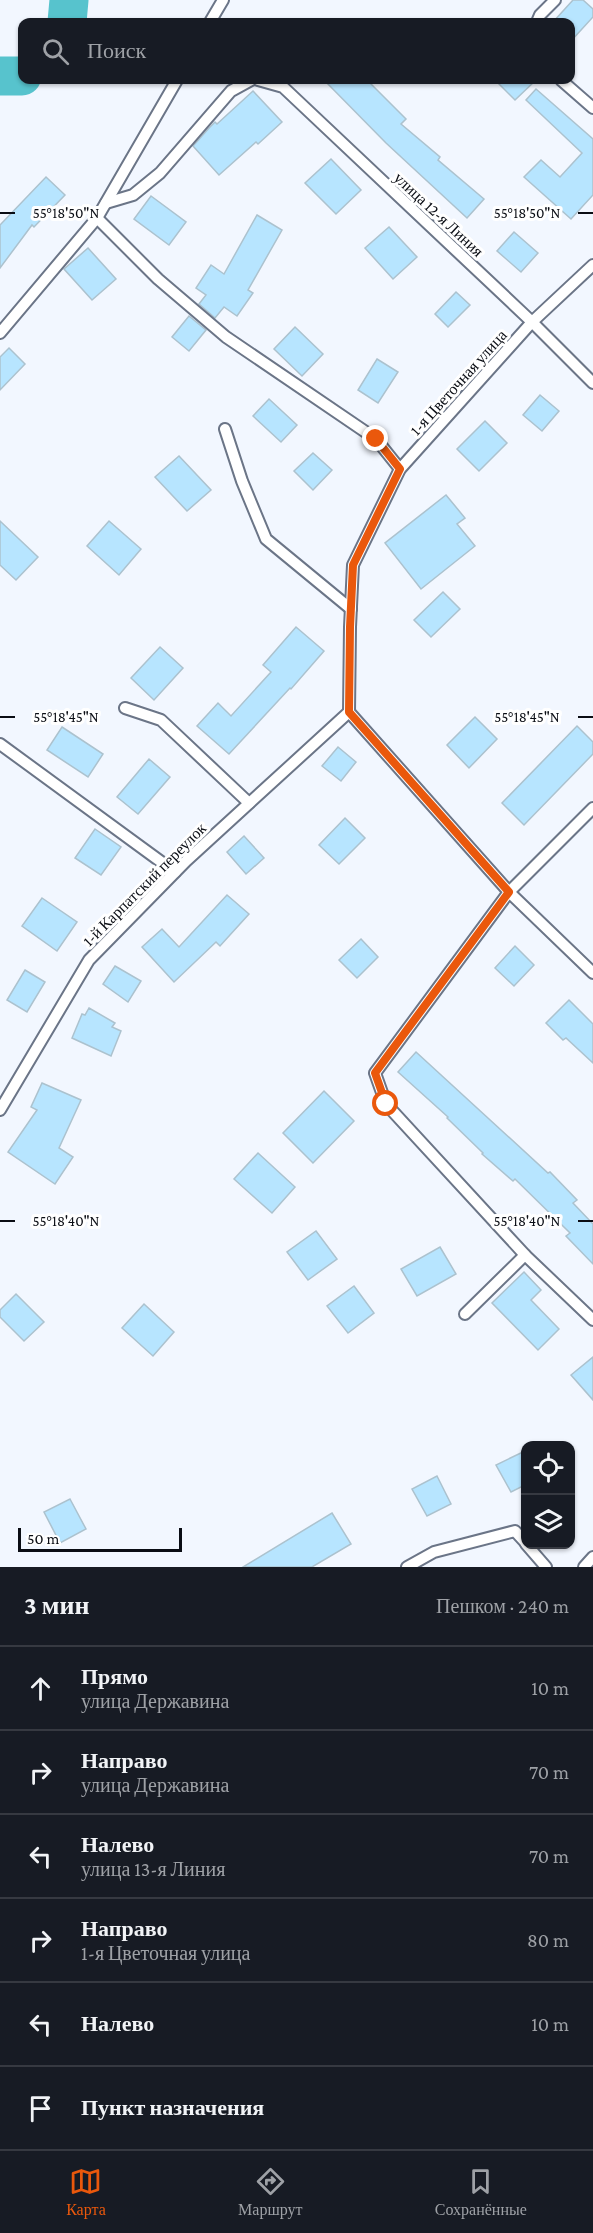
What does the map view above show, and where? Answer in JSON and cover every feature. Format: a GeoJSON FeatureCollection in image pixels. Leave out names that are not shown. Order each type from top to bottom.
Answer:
{"type":"FeatureCollection","features":[{"type":"Feature","properties":{"kind":"lane"},"geometry":{"type":"LineString","coordinates":[[212,18],[223,0]]}},
{"type":"Feature","properties":{"kind":"lane"},"geometry":{"type":"LineString","coordinates":[[539,18],[555,0]]}},
{"type":"Feature","properties":{"kind":"lane"},"geometry":{"type":"LineString","coordinates":[[0,333],[97,218],[175,84]]}},
{"type":"Feature","properties":{"kind":"lane"},"geometry":{"type":"LineString","coordinates":[[106,203],[133,195],[160,173],[231,91],[244,84]]}},
{"type":"Feature","properties":{"kind":"lane","name":"улица 12-я Линия"},"geometry":{"type":"LineString","coordinates":[[272,84],[282,87],[532,322],[593,383]]}},
{"type":"Feature","properties":{"kind":"lane"},"geometry":{"type":"LineString","coordinates":[[566,84],[593,108]]}},
{"type":"Feature","properties":{"kind":"lane"},"geometry":{"type":"LineString","coordinates":[[97,218],[158,279],[226,337],[376,439],[400,469]]}},
{"type":"Feature","properties":{"kind":"lane","name":"1-я Цветочная улица"},"geometry":{"type":"LineString","coordinates":[[349,712],[353,565],[400,469],[532,322],[593,265]]}},
{"type":"Feature","properties":{"kind":"lane"},"geometry":{"type":"LineString","coordinates":[[225,429],[242,481],[266,539],[351,609]]}},
{"type":"Feature","properties":{"kind":"lane"},"geometry":{"type":"LineString","coordinates":[[125,708],[161,720],[249,803]]}},
{"type":"Feature","properties":{"kind":"lane"},"geometry":{"type":"LineString","coordinates":[[349,712],[509,892],[593,973]]}},
{"type":"Feature","properties":{"kind":"lane","name":"1-й Карпатский переулок"},"geometry":{"type":"LineString","coordinates":[[0,1110],[89,960],[175,872],[349,712]]}},
{"type":"Feature","properties":{"kind":"lane"},"geometry":{"type":"LineString","coordinates":[[0,744],[175,872]]}},
{"type":"Feature","properties":{"kind":"lane"},"geometry":{"type":"LineString","coordinates":[[593,808],[509,892],[375,1073],[386,1104],[525,1255],[593,1320]]}},
{"type":"Feature","properties":{"kind":"lane"},"geometry":{"type":"LineString","coordinates":[[465,1314],[525,1255]]}},
{"type":"Feature","properties":{"kind":"lane"},"geometry":{"type":"LineString","coordinates":[[407,1567],[434,1552],[515,1531],[521,1538]]}},
{"type":"Feature","properties":{"kind":"lane"},"geometry":{"type":"LineString","coordinates":[[530,1549],[546,1567]]}},
{"type":"Feature","properties":{"kind":"lane"},"geometry":{"type":"LineString","coordinates":[[584,1567],[593,1557]]}},
{"type":"Feature","properties":{"kind":"building"},"geometry":{"type":"Polygon","coordinates":[[[573,0],[583,0],[593,9],[593,17],[575,37],[575,18],[557,18],[573,0]]]}},
{"type":"Feature","properties":{"kind":"building"},"geometry":{"type":"Polygon","coordinates":[[[328,84],[371,84],[406,119],[401,124],[440,157],[438,160],[484,199],[467,218],[386,143],[328,84]]]}},
{"type":"Feature","properties":{"kind":"building"},"geometry":{"type":"Polygon","coordinates":[[[499,84],[532,84],[515,100],[499,84]]]}},
{"type":"Feature","properties":{"kind":"building"},"geometry":{"type":"Polygon","coordinates":[[[536,89],[593,139],[593,195],[571,219],[524,177],[541,160],[560,177],[582,153],[526,100],[536,89]]]}},
{"type":"Feature","properties":{"kind":"building"},"geometry":{"type":"Polygon","coordinates":[[[253,91],[282,122],[219,175],[193,146],[215,122],[217,124],[253,91]]]}},
{"type":"Feature","properties":{"kind":"building"},"geometry":{"type":"Polygon","coordinates":[[[331,159],[361,190],[336,214],[305,183],[331,159]]]}},
{"type":"Feature","properties":{"kind":"building"},"geometry":{"type":"Polygon","coordinates":[[[46,177],[65,195],[34,227],[32,225],[0,268],[0,225],[46,177]]]}},
{"type":"Feature","properties":{"kind":"building"},"geometry":{"type":"Polygon","coordinates":[[[151,196],[186,222],[169,245],[134,219],[151,196]]]}},
{"type":"Feature","properties":{"kind":"building"},"geometry":{"type":"Polygon","coordinates":[[[257,215],[282,230],[248,290],[253,293],[237,316],[224,307],[215,318],[199,304],[206,295],[196,288],[211,265],[224,274],[257,215]]]}},
{"type":"Feature","properties":{"kind":"building"},"geometry":{"type":"Polygon","coordinates":[[[389,227],[417,257],[393,279],[365,248],[389,227]]]}},
{"type":"Feature","properties":{"kind":"building"},"geometry":{"type":"Polygon","coordinates":[[[514,232],[538,253],[521,272],[497,251],[514,232]]]}},
{"type":"Feature","properties":{"kind":"building"},"geometry":{"type":"Polygon","coordinates":[[[88,248],[116,279],[92,300],[64,269],[88,248]]]}},
{"type":"Feature","properties":{"kind":"building"},"geometry":{"type":"Polygon","coordinates":[[[456,292],[470,305],[448,327],[435,314],[456,292]]]}},
{"type":"Feature","properties":{"kind":"building"},"geometry":{"type":"Polygon","coordinates":[[[189,316],[206,330],[189,351],[172,337],[189,316]]]}},
{"type":"Feature","properties":{"kind":"building"},"geometry":{"type":"Polygon","coordinates":[[[295,327],[323,354],[302,376],[274,349],[295,327]]]}},
{"type":"Feature","properties":{"kind":"building"},"geometry":{"type":"Polygon","coordinates":[[[9,348],[25,364],[0,390],[0,357],[9,348]]]}},
{"type":"Feature","properties":{"kind":"building"},"geometry":{"type":"Polygon","coordinates":[[[377,359],[398,372],[378,403],[358,390],[377,359]]]}},
{"type":"Feature","properties":{"kind":"building"},"geometry":{"type":"Polygon","coordinates":[[[540,395],[559,411],[542,431],[523,415],[540,395]]]}},
{"type":"Feature","properties":{"kind":"building"},"geometry":{"type":"Polygon","coordinates":[[[269,399],[297,425],[281,442],[253,416],[269,399]]]}},
{"type":"Feature","properties":{"kind":"building"},"geometry":{"type":"Polygon","coordinates":[[[485,421],[507,443],[479,471],[457,449],[485,421]]]}},
{"type":"Feature","properties":{"kind":"building"},"geometry":{"type":"Polygon","coordinates":[[[313,453],[332,470],[313,490],[294,471],[313,453]]]}},
{"type":"Feature","properties":{"kind":"building"},"geometry":{"type":"Polygon","coordinates":[[[179,456],[211,490],[187,511],[155,477],[179,456]]]}},
{"type":"Feature","properties":{"kind":"building"},"geometry":{"type":"Polygon","coordinates":[[[446,495],[465,518],[457,524],[475,546],[421,589],[385,543],[446,495]]]}},
{"type":"Feature","properties":{"kind":"building"},"geometry":{"type":"Polygon","coordinates":[[[0,521],[38,557],[16,580],[0,565],[0,521]]]}},
{"type":"Feature","properties":{"kind":"building"},"geometry":{"type":"Polygon","coordinates":[[[109,521],[141,549],[119,575],[87,546],[109,521]]]}},
{"type":"Feature","properties":{"kind":"building"},"geometry":{"type":"Polygon","coordinates":[[[443,592],[460,609],[431,637],[414,620],[443,592]]]}},
{"type":"Feature","properties":{"kind":"building"},"geometry":{"type":"Polygon","coordinates":[[[296,627],[324,651],[229,754],[197,726],[218,703],[231,716],[271,672],[263,665],[296,627]]]}},
{"type":"Feature","properties":{"kind":"building"},"geometry":{"type":"Polygon","coordinates":[[[160,647],[183,668],[154,700],[131,678],[160,647]]]}},
{"type":"Feature","properties":{"kind":"building"},"geometry":{"type":"Polygon","coordinates":[[[475,717],[497,739],[469,768],[447,745],[475,717]]]}},
{"type":"Feature","properties":{"kind":"building"},"geometry":{"type":"Polygon","coordinates":[[[577,726],[593,742],[593,754],[524,825],[502,803],[577,726]]]}},
{"type":"Feature","properties":{"kind":"building"},"geometry":{"type":"Polygon","coordinates":[[[62,727],[103,754],[88,777],[47,750],[62,727]]]}},
{"type":"Feature","properties":{"kind":"building"},"geometry":{"type":"Polygon","coordinates":[[[338,747],[356,762],[341,781],[322,766],[338,747]]]}},
{"type":"Feature","properties":{"kind":"building"},"geometry":{"type":"Polygon","coordinates":[[[149,759],[170,777],[138,814],[117,797],[149,759]]]}},
{"type":"Feature","properties":{"kind":"building"},"geometry":{"type":"Polygon","coordinates":[[[345,818],[365,838],[339,864],[319,845],[345,818]]]}},
{"type":"Feature","properties":{"kind":"building"},"geometry":{"type":"Polygon","coordinates":[[[95,829],[121,847],[101,875],[75,858],[95,829]]]}},
{"type":"Feature","properties":{"kind":"building"},"geometry":{"type":"Polygon","coordinates":[[[244,836],[264,858],[246,874],[227,852],[244,836]]]}},
{"type":"Feature","properties":{"kind":"building"},"geometry":{"type":"Polygon","coordinates":[[[227,895],[249,914],[220,946],[216,942],[174,982],[142,947],[162,929],[179,947],[227,895]]]}},
{"type":"Feature","properties":{"kind":"building"},"geometry":{"type":"Polygon","coordinates":[[[42,898],[77,922],[57,951],[22,926],[42,898]]]}},
{"type":"Feature","properties":{"kind":"building"},"geometry":{"type":"Polygon","coordinates":[[[361,939],[378,957],[357,978],[339,960],[361,939]]]}},
{"type":"Feature","properties":{"kind":"building"},"geometry":{"type":"Polygon","coordinates":[[[515,946],[534,965],[514,986],[495,968],[515,946]]]}},
{"type":"Feature","properties":{"kind":"building"},"geometry":{"type":"Polygon","coordinates":[[[115,966],[141,981],[128,1002],[103,984],[115,966]]]}},
{"type":"Feature","properties":{"kind":"building"},"geometry":{"type":"Polygon","coordinates":[[[25,970],[45,982],[27,1012],[7,1000],[25,970]]]}},
{"type":"Feature","properties":{"kind":"building"},"geometry":{"type":"Polygon","coordinates":[[[569,1000],[593,1024],[593,1063],[566,1038],[563,1040],[546,1023],[569,1000]]]}},
{"type":"Feature","properties":{"kind":"building"},"geometry":{"type":"Polygon","coordinates":[[[89,1008],[115,1023],[112,1027],[121,1031],[111,1056],[72,1038],[82,1014],[85,1015],[89,1008]]]}},
{"type":"Feature","properties":{"kind":"building"},"geometry":{"type":"Polygon","coordinates":[[[416,1052],[548,1173],[550,1172],[577,1200],[573,1203],[593,1224],[593,1264],[566,1236],[570,1233],[515,1179],[513,1181],[482,1154],[448,1117],[398,1072],[416,1052]]]}},
{"type":"Feature","properties":{"kind":"building"},"geometry":{"type":"Polygon","coordinates":[[[42,1083],[81,1100],[59,1148],[73,1157],[55,1184],[8,1152],[37,1110],[31,1107],[42,1083]]]}},
{"type":"Feature","properties":{"kind":"building"},"geometry":{"type":"Polygon","coordinates":[[[324,1091],[354,1121],[313,1163],[283,1133],[324,1091]]]}},
{"type":"Feature","properties":{"kind":"building"},"geometry":{"type":"Polygon","coordinates":[[[258,1153],[295,1187],[272,1213],[234,1179],[258,1153]]]}},
{"type":"Feature","properties":{"kind":"building"},"geometry":{"type":"Polygon","coordinates":[[[316,1231],[337,1259],[308,1280],[287,1252],[316,1231]]]}},
{"type":"Feature","properties":{"kind":"building"},"geometry":{"type":"Polygon","coordinates":[[[440,1247],[456,1274],[417,1296],[401,1269],[440,1247]]]}},
{"type":"Feature","properties":{"kind":"building"},"geometry":{"type":"Polygon","coordinates":[[[524,1272],[541,1290],[531,1300],[559,1329],[538,1350],[492,1303],[524,1272]]]}},
{"type":"Feature","properties":{"kind":"building"},"geometry":{"type":"Polygon","coordinates":[[[354,1286],[374,1313],[348,1333],[327,1306],[354,1286]]]}},
{"type":"Feature","properties":{"kind":"building"},"geometry":{"type":"Polygon","coordinates":[[[16,1294],[44,1322],[24,1341],[0,1317],[0,1310],[16,1294]]]}},
{"type":"Feature","properties":{"kind":"building"},"geometry":{"type":"Polygon","coordinates":[[[144,1304],[174,1332],[153,1356],[122,1328],[144,1304]]]}},
{"type":"Feature","properties":{"kind":"building"},"geometry":{"type":"Polygon","coordinates":[[[593,1357],[593,1400],[571,1375],[593,1357]]]}},
{"type":"Feature","properties":{"kind":"building"},"geometry":{"type":"Polygon","coordinates":[[[521,1453],[521,1487],[511,1492],[496,1465],[521,1453]]]}},
{"type":"Feature","properties":{"kind":"building"},"geometry":{"type":"Polygon","coordinates":[[[437,1476],[451,1504],[427,1516],[412,1489],[437,1476]]]}},
{"type":"Feature","properties":{"kind":"building"},"geometry":{"type":"Polygon","coordinates":[[[70,1499],[86,1529],[60,1543],[44,1512],[70,1499]]]}},
{"type":"Feature","properties":{"kind":"building"},"geometry":{"type":"Polygon","coordinates":[[[332,1513],[351,1544],[312,1567],[243,1567],[332,1513]]]}},
{"type":"Feature","properties":{"kind":"waterway"},"geometry":{"type":"LineString","coordinates":[[67,18],[69,0]]}},
{"type":"Feature","properties":{"kind":"waterway"},"geometry":{"type":"LineString","coordinates":[[0,76],[18,76]]}},
{"type":"Feature","properties":{"kind":"route"},"geometry":{"type":"LineString","coordinates":[[376,439],[400,469],[353,565],[349,712],[509,892],[375,1073],[386,1104]]}}]}
